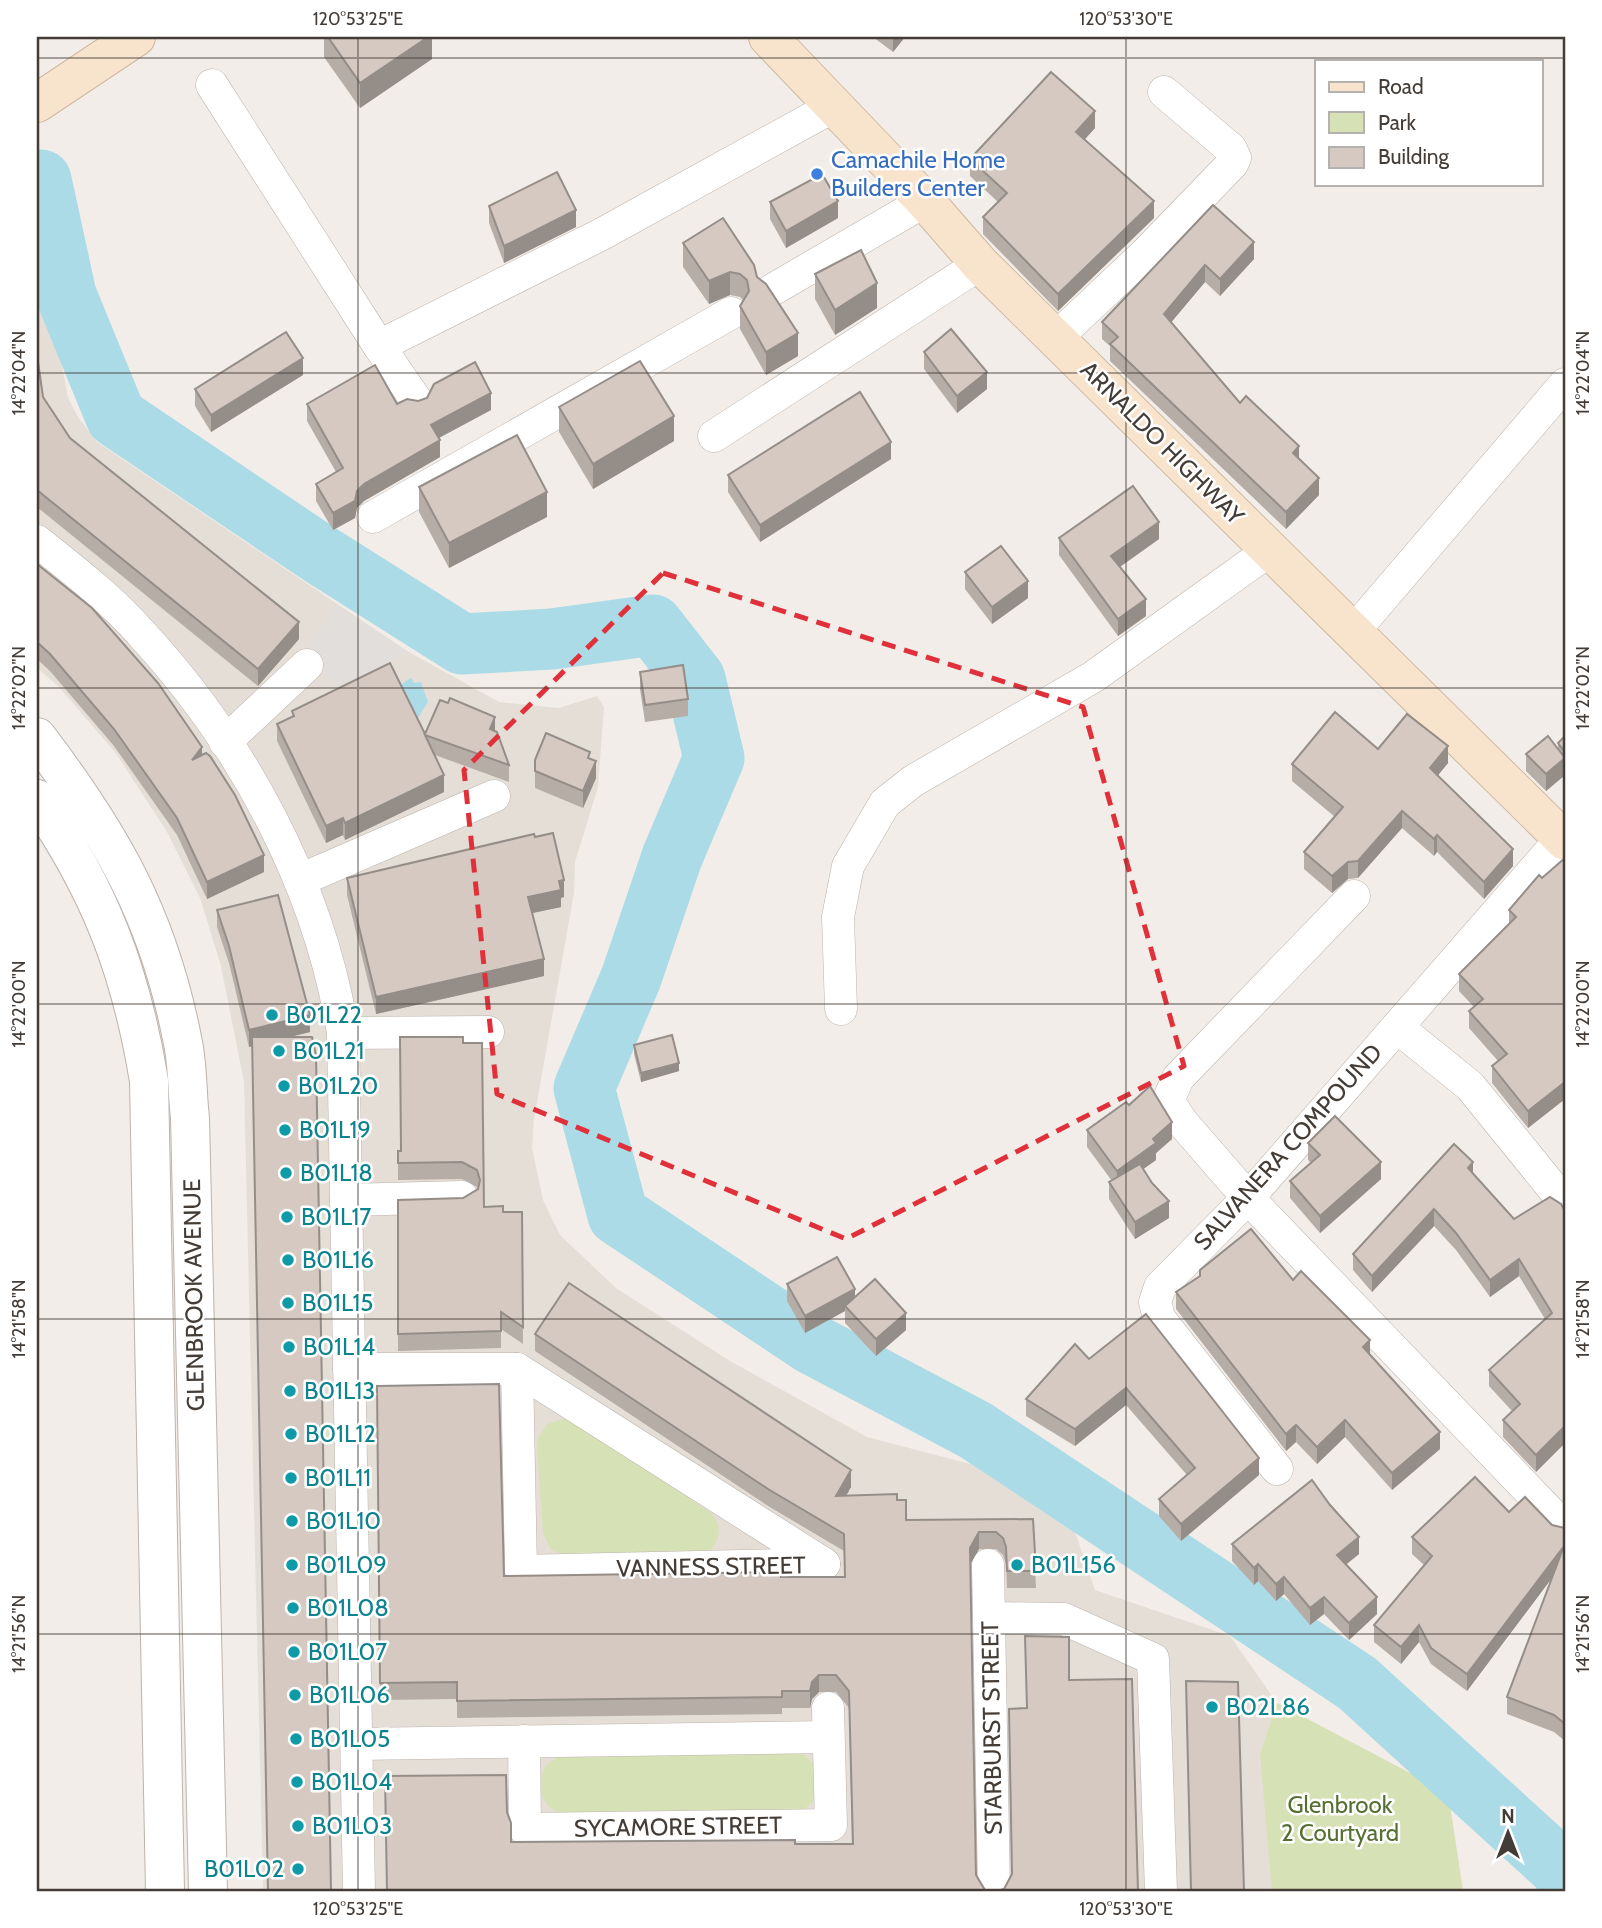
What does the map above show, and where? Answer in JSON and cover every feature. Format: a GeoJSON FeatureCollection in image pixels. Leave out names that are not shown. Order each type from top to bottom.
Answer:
{"type":"FeatureCollection","features":[{"type":"Feature","properties":{"kind":"main road"},"geometry":{"type":"LineString","coordinates":[[37,103],[136,37]]}},
{"type":"Feature","properties":{"kind":"main road","name":"ARNALDO HIGHWAY"},"geometry":{"type":"LineString","coordinates":[[768,37],[925,201],[980,264],[1564,839]]}},
{"type":"Feature","properties":{"kind":"street"},"geometry":{"type":"LineString","coordinates":[[212,85],[416,400]]}},
{"type":"Feature","properties":{"kind":"street"},"geometry":{"type":"LineString","coordinates":[[1057,337],[1145,254],[1233,164],[1235,158],[1231,149],[1164,92]]}},
{"type":"Feature","properties":{"kind":"street"},"geometry":{"type":"LineString","coordinates":[[379,346],[601,234],[834,106]]}},
{"type":"Feature","properties":{"kind":"street"},"geometry":{"type":"LineString","coordinates":[[772,290],[925,201]]}},
{"type":"Feature","properties":{"kind":"street"},"geometry":{"type":"LineString","coordinates":[[714,436],[980,264]]}},
{"type":"Feature","properties":{"kind":"street"},"geometry":{"type":"LineString","coordinates":[[373,517],[732,313]]}},
{"type":"Feature","properties":{"kind":"street"},"geometry":{"type":"LineString","coordinates":[[1354,631],[1561,398]]}},
{"type":"Feature","properties":{"kind":"street"},"geometry":{"type":"LineString","coordinates":[[37,541],[139,630],[189,690],[225,742],[262,800],[300,880],[335,985],[343,1033],[359,1891]]}},
{"type":"Feature","properties":{"kind":"street"},"geometry":{"type":"LineString","coordinates":[[841,1009],[838,917],[848,866],[885,803],[913,781],[1093,677],[1270,550]]}},
{"type":"Feature","properties":{"kind":"street"},"geometry":{"type":"LineString","coordinates":[[225,742],[307,665]]}},
{"type":"Feature","properties":{"kind":"street","name":"GLENBROOK AVENUE"},"geometry":{"type":"LineString","coordinates":[[37,737],[96,817],[122,861],[152,927],[183,1045],[190,1118],[208,1891]]}},
{"type":"Feature","properties":{"kind":"street"},"geometry":{"type":"LineString","coordinates":[[300,880],[494,796]]}},
{"type":"Feature","properties":{"kind":"street","name":"GLENBROOK AVENUE"},"geometry":{"type":"LineString","coordinates":[[37,799],[87,878],[110,928],[129,985],[149,1081],[165,1891]]}},
{"type":"Feature","properties":{"kind":"street","name":"SALVANERA COMPOUND"},"geometry":{"type":"LineString","coordinates":[[1277,1469],[1160,1318],[1155,1302],[1160,1287],[1248,1198],[1564,839]]}},
{"type":"Feature","properties":{"kind":"street"},"geometry":{"type":"LineString","coordinates":[[1354,896],[1178,1078],[1168,1101],[1182,1122],[1248,1198],[1565,1528]]}},
{"type":"Feature","properties":{"kind":"street"},"geometry":{"type":"LineString","coordinates":[[1397,1027],[1470,1086],[1565,1203]]}},
{"type":"Feature","properties":{"kind":"street"},"geometry":{"type":"LineString","coordinates":[[343,1033],[488,1032]]}},
{"type":"Feature","properties":{"kind":"street"},"geometry":{"type":"LineString","coordinates":[[346,1200],[462,1197]]}},
{"type":"Feature","properties":{"kind":"street"},"geometry":{"type":"LineString","coordinates":[[349,1369],[517,1369]]}},
{"type":"Feature","properties":{"kind":"street","name":"VANNESS STREET"},"geometry":{"type":"LineString","coordinates":[[517,1369],[627,1439],[824,1564],[521,1571],[517,1369]]}},
{"type":"Feature","properties":{"kind":"street","name":"STARBURST STREET"},"geometry":{"type":"LineString","coordinates":[[988,1566],[994,1891]]}},
{"type":"Feature","properties":{"kind":"street"},"geometry":{"type":"LineString","coordinates":[[990,1618],[1064,1619],[1153,1659],[1161,1891]]}},
{"type":"Feature","properties":{"kind":"street","name":"SYCAMORE STREET"},"geometry":{"type":"LineString","coordinates":[[356,1744],[524,1741],[828,1723],[831,1825],[525,1829],[524,1741]]}},
{"type":"Feature","properties":{"kind":"highlighted area"},"geometry":{"type":"Polygon","coordinates":[[[663,573],[1083,707],[1184,1066],[846,1239],[497,1094],[464,770],[663,573]]]}},
{"type":"Feature","properties":{"kind":"shaded area"},"geometry":{"type":"Polygon","coordinates":[[[37,224],[57,288],[62,366],[68,398],[78,417],[97,442],[407,651],[499,702],[559,708],[597,696],[604,707],[598,787],[575,862],[574,893],[534,1119],[532,1148],[543,1200],[560,1235],[616,1288],[730,1361],[867,1437],[978,1466],[1053,1503],[1066,1515],[1075,1532],[1095,1590],[1230,1636],[1277,1703],[1448,1793],[1463,1891],[263,1891],[244,1082],[221,966],[200,898],[167,832],[115,752],[59,687],[37,668],[37,224]]]}},
{"type":"Feature","properties":{"kind":"shaded area"},"geometry":{"type":"Polygon","coordinates":[[[337,605],[407,651],[344,696],[306,647],[337,605]]]}},
{"type":"Feature","properties":{"kind":"green space"},"geometry":{"type":"Polygon","coordinates":[[[563,1419],[572,1421],[710,1512],[719,1527],[718,1538],[712,1548],[708,1552],[566,1556],[551,1550],[543,1534],[537,1447],[538,1438],[547,1424],[563,1419]]]}},
{"type":"Feature","properties":{"kind":"green space","name":"Glenbrook 2 Courtyard"},"geometry":{"type":"Polygon","coordinates":[[[1277,1703],[1448,1793],[1463,1891],[1272,1891],[1260,1754],[1277,1703]]]}},
{"type":"Feature","properties":{"kind":"green space"},"geometry":{"type":"Polygon","coordinates":[[[792,1751],[803,1754],[817,1767],[817,1797],[803,1811],[564,1816],[550,1807],[542,1796],[541,1782],[545,1766],[563,1754],[792,1751]]]}},
{"type":"Feature","properties":{"kind":"water"},"geometry":{"type":"Polygon","coordinates":[[[411,678],[414,683],[421,682],[428,702],[416,721],[397,687],[411,678]]]}},
{"type":"Feature","properties":{"kind":"building"},"geometry":{"type":"Polygon","coordinates":[[[328,37],[428,37],[360,83],[328,37]]]}},
{"type":"Feature","properties":{"kind":"building"},"geometry":{"type":"Polygon","coordinates":[[[1051,72],[1095,111],[1076,132],[1154,201],[1058,294],[983,217],[1007,193],[970,159],[1051,72]]]}},
{"type":"Feature","properties":{"kind":"building"},"geometry":{"type":"Polygon","coordinates":[[[557,172],[576,210],[504,246],[489,206],[557,172]]]}},
{"type":"Feature","properties":{"kind":"building"},"geometry":{"type":"Polygon","coordinates":[[[822,174],[838,201],[786,231],[770,202],[822,174]]]}},
{"type":"Feature","properties":{"kind":"building"},"geometry":{"type":"Polygon","coordinates":[[[1213,205],[1254,242],[1220,279],[1205,265],[1164,314],[1240,403],[1246,396],[1299,446],[1293,453],[1319,478],[1286,512],[1110,344],[1118,337],[1102,322],[1213,205]]]}},
{"type":"Feature","properties":{"kind":"building"},"geometry":{"type":"Polygon","coordinates":[[[723,218],[754,265],[757,277],[766,284],[798,333],[766,352],[740,306],[749,291],[747,280],[740,274],[730,272],[709,281],[683,243],[723,218]]]}},
{"type":"Feature","properties":{"kind":"building"},"geometry":{"type":"Polygon","coordinates":[[[861,250],[877,283],[835,310],[815,274],[861,250]]]}},
{"type":"Feature","properties":{"kind":"building"},"geometry":{"type":"Polygon","coordinates":[[[951,329],[987,372],[957,396],[924,352],[951,329]]]}},
{"type":"Feature","properties":{"kind":"building"},"geometry":{"type":"Polygon","coordinates":[[[286,332],[303,358],[211,415],[195,389],[286,332]]]}},
{"type":"Feature","properties":{"kind":"building"},"geometry":{"type":"Polygon","coordinates":[[[37,355],[43,397],[70,438],[299,622],[258,669],[37,490],[37,355]]]}},
{"type":"Feature","properties":{"kind":"building"},"geometry":{"type":"Polygon","coordinates":[[[640,361],[674,416],[593,464],[559,407],[640,361]]]}},
{"type":"Feature","properties":{"kind":"building"},"geometry":{"type":"Polygon","coordinates":[[[475,362],[491,393],[431,425],[440,440],[364,484],[357,491],[355,501],[333,513],[316,484],[343,468],[307,404],[375,365],[397,404],[407,399],[418,401],[427,398],[434,384],[475,362]]]}},
{"type":"Feature","properties":{"kind":"building"},"geometry":{"type":"Polygon","coordinates":[[[860,392],[891,442],[760,525],[728,475],[860,392]]]}},
{"type":"Feature","properties":{"kind":"building"},"geometry":{"type":"Polygon","coordinates":[[[517,435],[547,492],[449,543],[419,487],[517,435]]]}},
{"type":"Feature","properties":{"kind":"building"},"geometry":{"type":"Polygon","coordinates":[[[1133,486],[1159,522],[1111,556],[1146,599],[1118,619],[1059,538],[1133,486]]]}},
{"type":"Feature","properties":{"kind":"building"},"geometry":{"type":"Polygon","coordinates":[[[1001,546],[1028,581],[992,607],[965,572],[1001,546]]]}},
{"type":"Feature","properties":{"kind":"building"},"geometry":{"type":"Polygon","coordinates":[[[37,564],[92,608],[158,683],[202,747],[192,760],[206,753],[210,756],[235,795],[264,855],[207,882],[177,818],[114,729],[37,642],[37,564]]]}},
{"type":"Feature","properties":{"kind":"building"},"geometry":{"type":"Polygon","coordinates":[[[390,663],[425,734],[440,700],[448,703],[450,698],[495,717],[490,729],[497,732],[509,765],[425,735],[444,775],[345,823],[343,818],[326,826],[277,724],[294,716],[292,711],[390,663]]]}},
{"type":"Feature","properties":{"kind":"building"},"geometry":{"type":"Polygon","coordinates":[[[683,665],[688,699],[645,705],[640,672],[683,665]]]}},
{"type":"Feature","properties":{"kind":"building"},"geometry":{"type":"Polygon","coordinates":[[[1335,712],[1378,749],[1407,714],[1448,746],[1430,768],[1513,849],[1484,882],[1437,835],[1434,839],[1402,811],[1358,861],[1348,862],[1332,876],[1304,852],[1343,807],[1292,764],[1335,712]]]}},
{"type":"Feature","properties":{"kind":"building"},"geometry":{"type":"Polygon","coordinates":[[[546,733],[590,752],[588,758],[596,761],[583,791],[535,771],[535,760],[546,733]]]}},
{"type":"Feature","properties":{"kind":"building"},"geometry":{"type":"Polygon","coordinates":[[[1548,736],[1565,758],[1546,774],[1526,754],[1548,736]]]}},
{"type":"Feature","properties":{"kind":"building"},"geometry":{"type":"Polygon","coordinates":[[[1565,736],[1565,752],[1558,743],[1565,736]]]}},
{"type":"Feature","properties":{"kind":"building"},"geometry":{"type":"Polygon","coordinates":[[[553,833],[564,880],[559,881],[561,890],[528,897],[544,959],[376,997],[347,878],[534,834],[535,837],[553,833]]]}},
{"type":"Feature","properties":{"kind":"building"},"geometry":{"type":"Polygon","coordinates":[[[1565,858],[1565,1082],[1528,1111],[1492,1066],[1507,1054],[1469,1011],[1483,999],[1459,974],[1516,917],[1509,910],[1539,875],[1542,878],[1565,858]]]}},
{"type":"Feature","properties":{"kind":"building"},"geometry":{"type":"Polygon","coordinates":[[[278,895],[310,1015],[249,1030],[229,946],[217,910],[278,895]]]}},
{"type":"Feature","properties":{"kind":"building"},"geometry":{"type":"Polygon","coordinates":[[[672,1035],[679,1063],[641,1073],[634,1045],[672,1035]]]}},
{"type":"Feature","properties":{"kind":"building"},"geometry":{"type":"Polygon","coordinates":[[[252,1037],[312,1037],[316,1055],[331,1891],[268,1891],[252,1037]]]}},
{"type":"Feature","properties":{"kind":"building"},"geometry":{"type":"Polygon","coordinates":[[[400,1037],[463,1037],[463,1043],[482,1043],[484,1207],[503,1206],[503,1212],[522,1212],[523,1327],[501,1312],[501,1331],[398,1334],[398,1200],[463,1198],[478,1189],[480,1180],[477,1170],[462,1162],[398,1163],[398,1151],[401,1151],[400,1037]]]}},
{"type":"Feature","properties":{"kind":"building"},"geometry":{"type":"Polygon","coordinates":[[[1150,1086],[1172,1122],[1153,1139],[1156,1143],[1117,1171],[1087,1130],[1126,1102],[1129,1105],[1150,1086]]]}},
{"type":"Feature","properties":{"kind":"building"},"geometry":{"type":"Polygon","coordinates":[[[1335,1116],[1381,1162],[1320,1216],[1290,1181],[1320,1155],[1308,1143],[1335,1116]]]}},
{"type":"Feature","properties":{"kind":"building"},"geometry":{"type":"Polygon","coordinates":[[[1454,1144],[1473,1162],[1468,1168],[1514,1219],[1550,1197],[1561,1204],[1565,1211],[1565,1426],[1536,1455],[1503,1420],[1520,1404],[1489,1370],[1552,1313],[1519,1259],[1490,1280],[1456,1233],[1434,1209],[1372,1276],[1353,1254],[1454,1144]]]}},
{"type":"Feature","properties":{"kind":"building"},"geometry":{"type":"Polygon","coordinates":[[[1140,1164],[1152,1183],[1169,1201],[1135,1222],[1109,1182],[1140,1164]]]}},
{"type":"Feature","properties":{"kind":"building"},"geometry":{"type":"Polygon","coordinates":[[[1251,1229],[1293,1280],[1301,1271],[1370,1340],[1363,1347],[1440,1432],[1392,1473],[1345,1420],[1317,1447],[1296,1425],[1286,1434],[1176,1292],[1200,1276],[1200,1270],[1251,1229]]]}},
{"type":"Feature","properties":{"kind":"building"},"geometry":{"type":"Polygon","coordinates":[[[837,1257],[855,1289],[805,1316],[787,1284],[837,1257]]]}},
{"type":"Feature","properties":{"kind":"building"},"geometry":{"type":"Polygon","coordinates":[[[875,1279],[906,1313],[876,1339],[845,1306],[875,1279]]]}},
{"type":"Feature","properties":{"kind":"building"},"geometry":{"type":"Polygon","coordinates":[[[569,1283],[851,1470],[836,1496],[897,1494],[897,1500],[906,1500],[906,1520],[1033,1519],[1036,1571],[1007,1571],[1006,1547],[1003,1538],[996,1532],[979,1532],[970,1548],[976,1875],[985,1890],[990,1891],[387,1891],[385,1776],[506,1775],[511,1842],[795,1840],[795,1844],[853,1844],[849,1691],[836,1675],[819,1675],[812,1682],[810,1691],[782,1691],[782,1697],[457,1701],[457,1682],[380,1683],[377,1386],[499,1384],[504,1576],[781,1572],[781,1577],[845,1577],[844,1534],[768,1489],[535,1334],[569,1283]]]}},
{"type":"Feature","properties":{"kind":"building"},"geometry":{"type":"Polygon","coordinates":[[[1146,1314],[1259,1458],[1181,1524],[1159,1499],[1195,1468],[1126,1388],[1075,1429],[1026,1399],[1075,1344],[1089,1359],[1146,1314]]]}},
{"type":"Feature","properties":{"kind":"building"},"geometry":{"type":"Polygon","coordinates":[[[1475,1477],[1509,1512],[1525,1497],[1552,1525],[1565,1528],[1565,1724],[1554,1715],[1507,1697],[1564,1546],[1467,1674],[1431,1648],[1419,1625],[1401,1647],[1374,1625],[1432,1556],[1412,1537],[1475,1477]]]}},
{"type":"Feature","properties":{"kind":"building"},"geometry":{"type":"Polygon","coordinates":[[[1312,1480],[1359,1537],[1337,1555],[1377,1597],[1349,1623],[1324,1597],[1310,1608],[1284,1577],[1276,1584],[1258,1564],[1254,1568],[1232,1544],[1312,1480]]]}},
{"type":"Feature","properties":{"kind":"building"},"geometry":{"type":"Polygon","coordinates":[[[1025,1636],[1069,1637],[1069,1680],[1132,1679],[1138,1891],[997,1891],[1004,1889],[1012,1874],[1009,1709],[1027,1708],[1025,1636]]]}},
{"type":"Feature","properties":{"kind":"building"},"geometry":{"type":"Polygon","coordinates":[[[1186,1681],[1238,1682],[1244,1891],[1191,1891],[1186,1681]]]}},
{"type":"Feature","properties":{"kind":"waterway"},"geometry":{"type":"LineString","coordinates":[[41,180],[66,295],[116,417],[321,555],[462,644],[552,639],[653,625],[695,679],[714,758],[672,857],[631,978],[584,1088],[618,1215],[812,1344],[975,1430],[1357,1683],[1560,1868],[1565,1877]]}},
{"type":"Feature","properties":{"kind":"place","name":"Camachile Home Builders Center"},"geometry":{"type":"Point","coordinates":[817,174]}},
{"type":"Feature","properties":{"kind":"place","name":"B01L22"},"geometry":{"type":"Point","coordinates":[272,1015]}},
{"type":"Feature","properties":{"kind":"place","name":"B01L21"},"geometry":{"type":"Point","coordinates":[279,1051]}},
{"type":"Feature","properties":{"kind":"place","name":"B01L20"},"geometry":{"type":"Point","coordinates":[284,1086]}},
{"type":"Feature","properties":{"kind":"place","name":"B01L19"},"geometry":{"type":"Point","coordinates":[285,1130]}},
{"type":"Feature","properties":{"kind":"place","name":"B01L18"},"geometry":{"type":"Point","coordinates":[286,1173]}},
{"type":"Feature","properties":{"kind":"place","name":"B01L17"},"geometry":{"type":"Point","coordinates":[287,1217]}},
{"type":"Feature","properties":{"kind":"place","name":"B01L16"},"geometry":{"type":"Point","coordinates":[288,1260]}},
{"type":"Feature","properties":{"kind":"place","name":"B01L15"},"geometry":{"type":"Point","coordinates":[288,1303]}},
{"type":"Feature","properties":{"kind":"place","name":"B01L14"},"geometry":{"type":"Point","coordinates":[289,1347]}},
{"type":"Feature","properties":{"kind":"place","name":"B01L13"},"geometry":{"type":"Point","coordinates":[290,1391]}},
{"type":"Feature","properties":{"kind":"place","name":"B01L12"},"geometry":{"type":"Point","coordinates":[291,1434]}},
{"type":"Feature","properties":{"kind":"place","name":"B01L11"},"geometry":{"type":"Point","coordinates":[291,1478]}},
{"type":"Feature","properties":{"kind":"place","name":"B01L10"},"geometry":{"type":"Point","coordinates":[292,1521]}},
{"type":"Feature","properties":{"kind":"place","name":"B01L09"},"geometry":{"type":"Point","coordinates":[292,1565]}},
{"type":"Feature","properties":{"kind":"place","name":"B01L156"},"geometry":{"type":"Point","coordinates":[1017,1565]}},
{"type":"Feature","properties":{"kind":"place","name":"B01L08"},"geometry":{"type":"Point","coordinates":[293,1608]}},
{"type":"Feature","properties":{"kind":"place","name":"B01L07"},"geometry":{"type":"Point","coordinates":[294,1652]}},
{"type":"Feature","properties":{"kind":"place","name":"B01L06"},"geometry":{"type":"Point","coordinates":[295,1695]}},
{"type":"Feature","properties":{"kind":"place","name":"B02L86"},"geometry":{"type":"Point","coordinates":[1212,1707]}},
{"type":"Feature","properties":{"kind":"place","name":"B01L05"},"geometry":{"type":"Point","coordinates":[296,1739]}},
{"type":"Feature","properties":{"kind":"place","name":"B01L04"},"geometry":{"type":"Point","coordinates":[297,1782]}},
{"type":"Feature","properties":{"kind":"place","name":"B01L03"},"geometry":{"type":"Point","coordinates":[298,1826]}},
{"type":"Feature","properties":{"kind":"place","name":"B01L02"},"geometry":{"type":"Point","coordinates":[298,1869]}}]}
